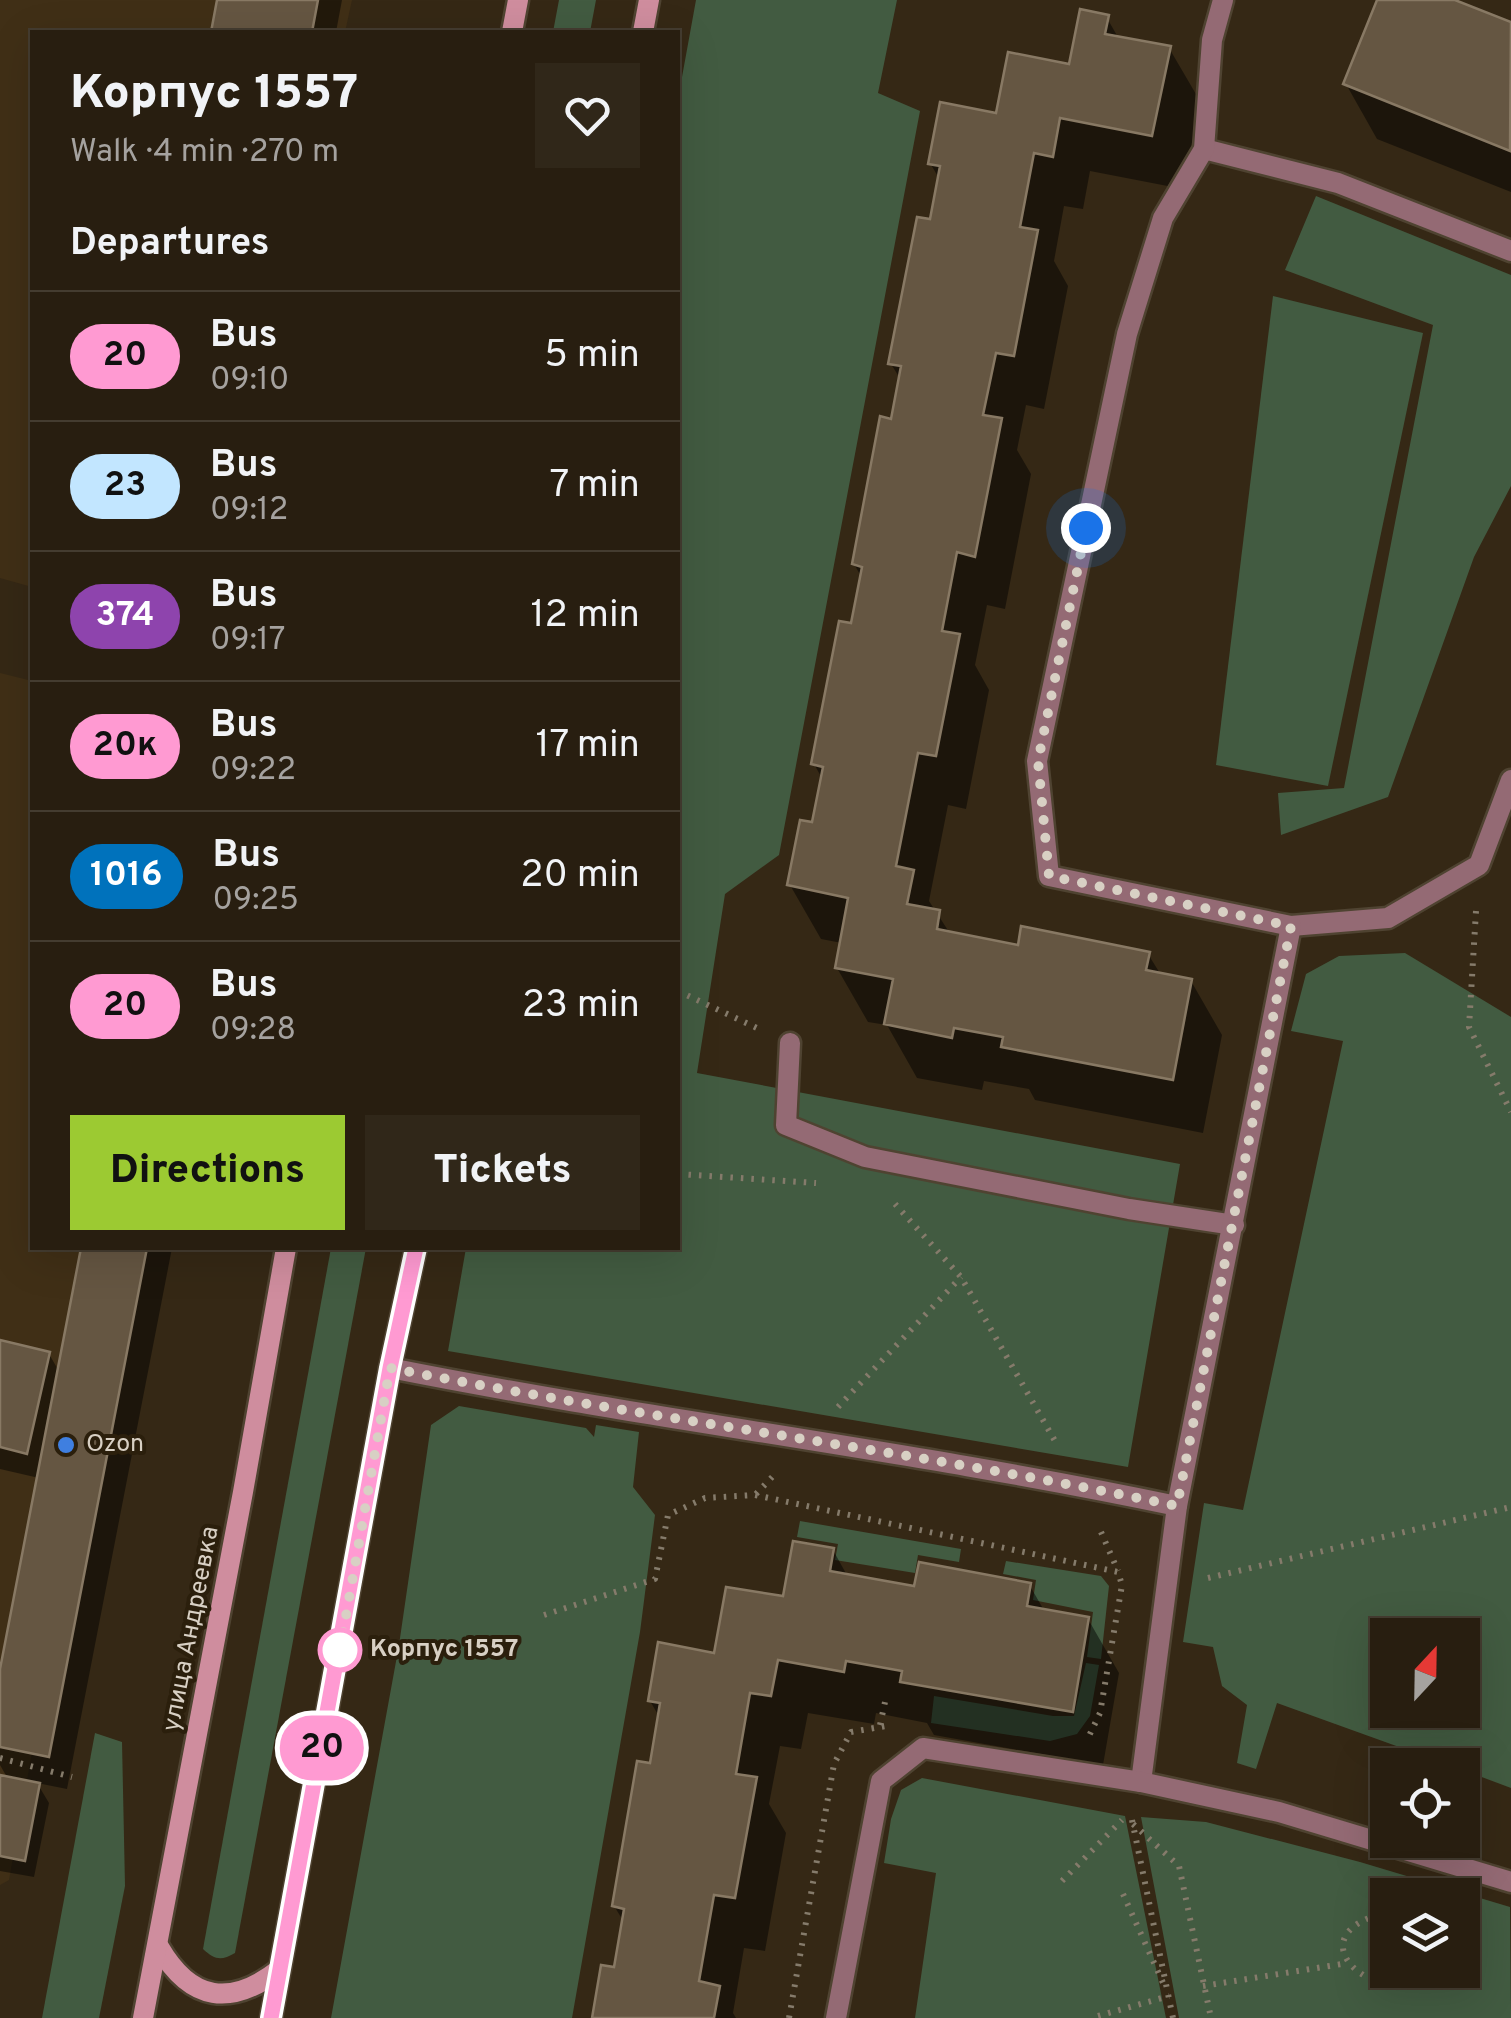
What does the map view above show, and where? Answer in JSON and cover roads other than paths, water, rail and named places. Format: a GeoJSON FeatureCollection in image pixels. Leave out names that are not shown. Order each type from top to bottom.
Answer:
{"type":"FeatureCollection","features":[{"type":"Feature","properties":{"kind":"main road"},"geometry":{"type":"LineString","coordinates":[[512,30],[518,0]]}},
{"type":"Feature","properties":{"kind":"main road"},"geometry":{"type":"LineString","coordinates":[[643,30],[649,0]]}},
{"type":"Feature","properties":{"kind":"main road","name":"улица Андреевка"},"geometry":{"type":"LineString","coordinates":[[142,2018],[286,1250]]}},
{"type":"Feature","properties":{"kind":"main road"},"geometry":{"type":"LineString","coordinates":[[271,2018],[390,1368],[416,1250]]}},
{"type":"Feature","properties":{"kind":"main road"},"geometry":{"type":"LineString","coordinates":[[158,1948],[174,1973],[199,1989],[228,1994],[257,1987],[280,1969]]}},
{"type":"Feature","properties":{"kind":"lane"},"geometry":{"type":"LineString","coordinates":[[1223,0],[1212,40],[1204,149],[1163,218],[1127,334],[1038,761],[1049,876],[1291,926],[1388,918],[1478,865],[1511,780]]}},
{"type":"Feature","properties":{"kind":"lane"},"geometry":{"type":"LineString","coordinates":[[1204,149],[1338,183],[1511,251]]}},
{"type":"Feature","properties":{"kind":"lane"},"geometry":{"type":"LineString","coordinates":[[1142,1782],[1177,1506],[1291,926]]}},
{"type":"Feature","properties":{"kind":"lane"},"geometry":{"type":"LineString","coordinates":[[790,1043],[786,1125],[865,1157],[1129,1209],[1234,1224]]}},
{"type":"Feature","properties":{"kind":"lane"},"geometry":{"type":"LineString","coordinates":[[390,1368],[537,1397],[1081,1486],[1177,1506]]}},
{"type":"Feature","properties":{"kind":"lane"},"geometry":{"type":"LineString","coordinates":[[836,2018],[880,1781],[923,1748],[1142,1782],[1279,1812],[1511,1882]]}},
{"type":"Feature","properties":{"kind":"place","name":"Ozon"},"geometry":{"type":"Point","coordinates":[66,1445]}},
{"type":"Feature","properties":{"kind":"place","name":"Корпус 1557"},"geometry":{"type":"Point","coordinates":[340,1650]}}]}
